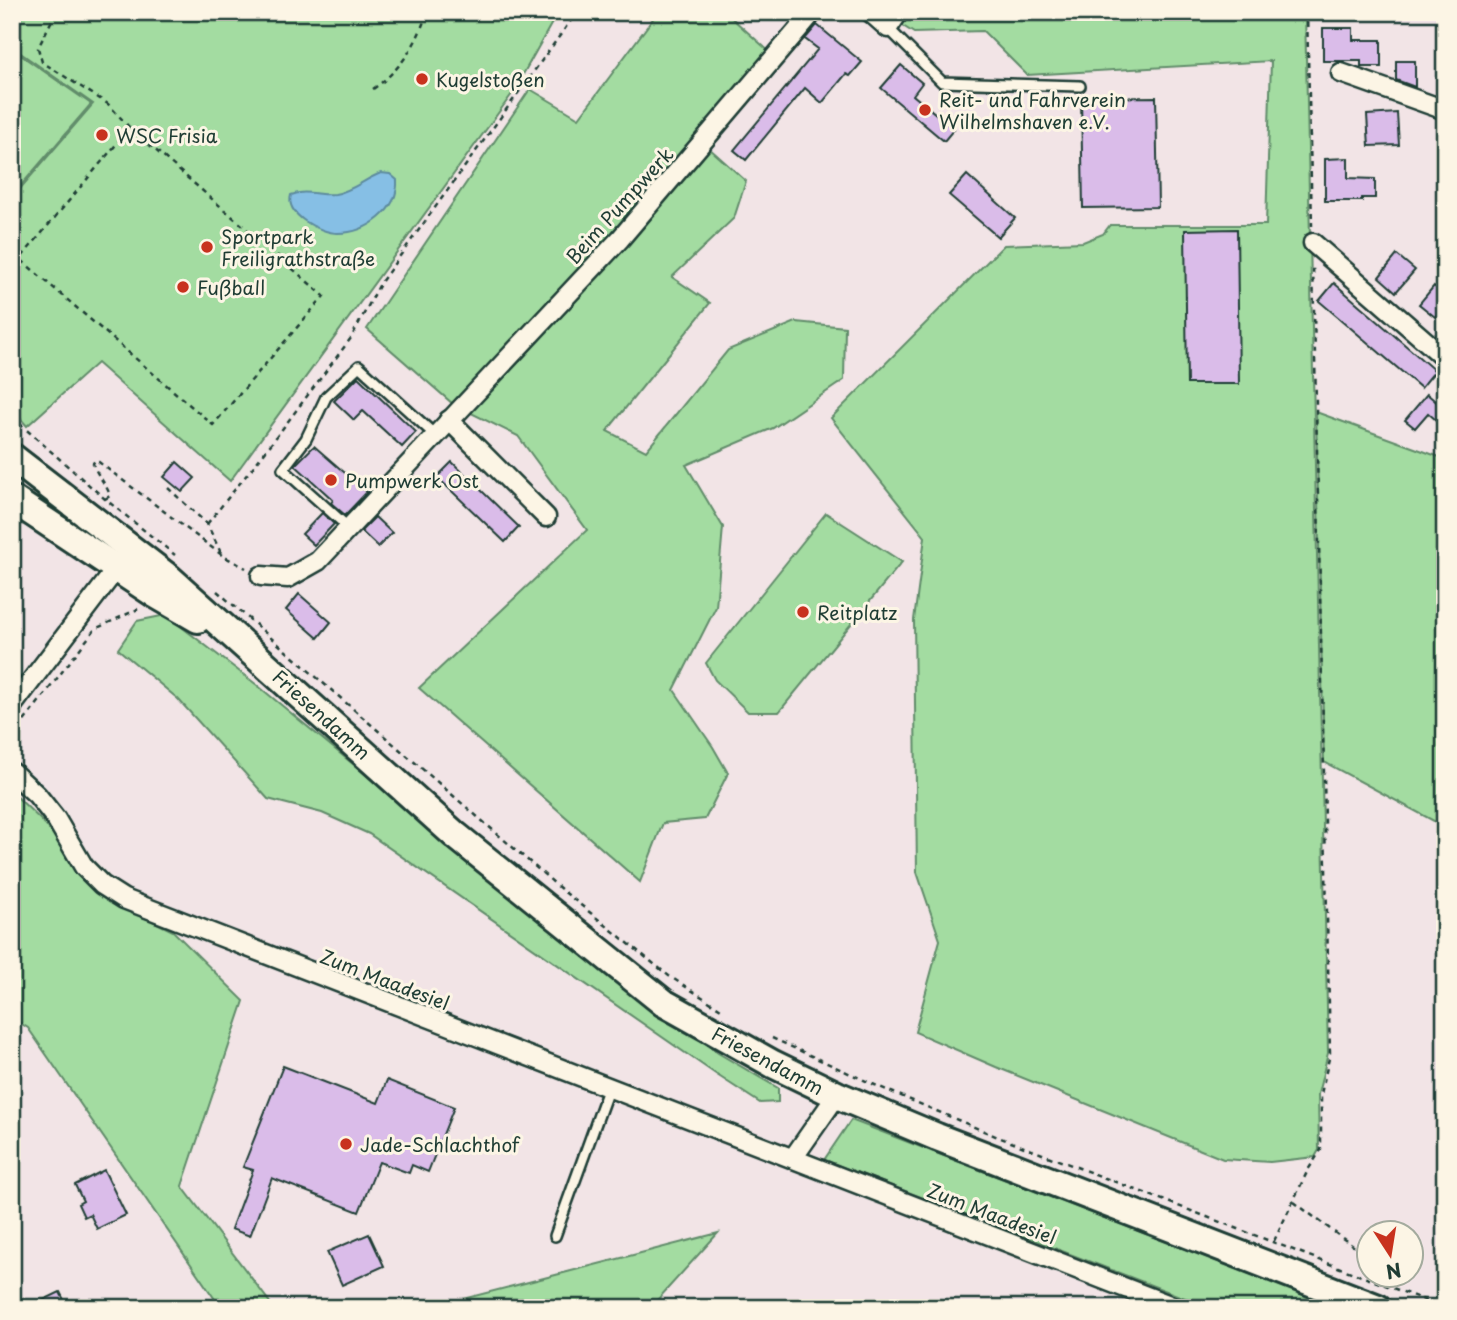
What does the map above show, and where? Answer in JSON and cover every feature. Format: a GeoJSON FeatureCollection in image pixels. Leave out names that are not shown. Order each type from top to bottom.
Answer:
{"type":"FeatureCollection","features":[{"type":"Feature","properties":{"kind":"main road","name":"Friesendamm"},"geometry":{"type":"LineString","coordinates":[[12,457],[124,558],[254,652],[454,834],[664,1003],[773,1064],[837,1096],[937,1137],[1380,1296]]}},
{"type":"Feature","properties":{"kind":"main road","name":"Friesendamm"},"geometry":{"type":"LineString","coordinates":[[12,499],[124,558]]}},
{"type":"Feature","properties":{"kind":"street","name":"Beim Pumpwerk"},"geometry":{"type":"LineString","coordinates":[[261,576],[288,578],[318,561],[620,239],[813,12]]}},
{"type":"Feature","properties":{"kind":"street"},"geometry":{"type":"LineString","coordinates":[[870,12],[888,28],[899,12]]}},
{"type":"Feature","properties":{"kind":"street"},"geometry":{"type":"LineString","coordinates":[[1341,73],[1445,110]]}},
{"type":"Feature","properties":{"kind":"street"},"geometry":{"type":"LineString","coordinates":[[1313,243],[1442,348]]}},
{"type":"Feature","properties":{"kind":"street"},"geometry":{"type":"LineString","coordinates":[[449,420],[546,517]]}},
{"type":"Feature","properties":{"kind":"street"},"geometry":{"type":"LineString","coordinates":[[12,706],[124,558]]}},
{"type":"Feature","properties":{"kind":"street","name":"Zum Maadesiel"},"geometry":{"type":"LineString","coordinates":[[12,772],[37,795],[56,819],[84,867],[102,885],[124,899],[1177,1308]]}},
{"type":"Feature","properties":{"kind":"street"},"geometry":{"type":"LineString","coordinates":[[793,1158],[837,1096]]}},
{"type":"Feature","properties":{"kind":"lane"},"geometry":{"type":"LineString","coordinates":[[888,28],[942,82],[1080,86]]}},
{"type":"Feature","properties":{"kind":"lane"},"geometry":{"type":"LineString","coordinates":[[349,528],[283,469],[306,439],[326,397],[359,366],[435,435]]}},
{"type":"Feature","properties":{"kind":"lane"},"geometry":{"type":"LineString","coordinates":[[555,1236],[609,1087]]}},
{"type":"Feature","properties":{"kind":"path"},"geometry":{"type":"LineString","coordinates":[[56,12],[38,48],[42,62],[108,104],[130,128],[324,296],[213,425],[20,259],[130,128]]}},
{"type":"Feature","properties":{"kind":"path"},"geometry":{"type":"LineString","coordinates":[[373,89],[393,75],[404,61],[414,46],[427,12]]}},
{"type":"Feature","properties":{"kind":"path"},"geometry":{"type":"LineString","coordinates":[[207,524],[351,338],[381,282],[577,12]]}},
{"type":"Feature","properties":{"kind":"path"},"geometry":{"type":"LineString","coordinates":[[1275,1241],[1308,1170],[1321,1150],[1321,1094],[1330,1054],[1307,12]]}},
{"type":"Feature","properties":{"kind":"path"},"geometry":{"type":"LineString","coordinates":[[12,417],[105,499],[183,562],[149,603],[95,629],[12,737]]}},
{"type":"Feature","properties":{"kind":"path"},"geometry":{"type":"LineString","coordinates":[[105,499],[110,496],[95,471],[93,463],[96,460],[223,556],[261,576]]}},
{"type":"Feature","properties":{"kind":"path"},"geometry":{"type":"LineString","coordinates":[[167,488],[207,524],[223,556]]}},
{"type":"Feature","properties":{"kind":"path"},"geometry":{"type":"LineString","coordinates":[[213,588],[562,890],[669,976],[727,1013]]}},
{"type":"Feature","properties":{"kind":"path"},"geometry":{"type":"LineString","coordinates":[[763,1034],[998,1137],[1275,1241],[1380,1296],[1445,1308]]}},
{"type":"Feature","properties":{"kind":"path"},"geometry":{"type":"LineString","coordinates":[[1294,1202],[1356,1248]]}},
{"type":"Feature","properties":{"kind":"green space","name":"Sportpark Freiligrathstraße"},"geometry":{"type":"Polygon","coordinates":[[[12,12],[558,12],[512,94],[230,481],[97,363],[27,426],[12,409],[12,198],[93,104],[12,47],[12,12]]]}},
{"type":"Feature","properties":{"kind":"green space"},"geometry":{"type":"Polygon","coordinates":[[[658,12],[725,12],[771,53],[616,235],[453,404],[367,329],[530,89],[579,118],[658,12]]]}},
{"type":"Feature","properties":{"kind":"green space"},"geometry":{"type":"Polygon","coordinates":[[[881,12],[1305,12],[1328,1053],[1318,1094],[1319,1150],[1315,1157],[1270,1162],[1223,1159],[915,1032],[940,940],[917,872],[914,620],[925,537],[831,418],[1004,245],[1083,242],[1103,234],[1110,225],[1266,225],[1271,61],[1027,75],[983,31],[914,33],[881,12]]]}},
{"type":"Feature","properties":{"kind":"green space"},"geometry":{"type":"Polygon","coordinates":[[[12,49],[91,104],[12,196],[12,49]]]}},
{"type":"Feature","properties":{"kind":"green space"},"geometry":{"type":"Polygon","coordinates":[[[709,148],[746,181],[734,218],[672,277],[710,303],[607,431],[646,451],[728,350],[796,322],[845,327],[844,380],[773,428],[686,465],[723,527],[716,607],[674,690],[728,773],[705,819],[663,823],[640,882],[419,688],[587,530],[518,436],[467,411],[709,148]]]}},
{"type":"Feature","properties":{"kind":"green space"},"geometry":{"type":"Polygon","coordinates":[[[1316,412],[1445,459],[1445,827],[1324,762],[1316,412]]]}},
{"type":"Feature","properties":{"kind":"green space","name":"Reitplatz"},"geometry":{"type":"Polygon","coordinates":[[[826,513],[902,562],[779,712],[748,712],[715,680],[706,663],[826,513]]]}},
{"type":"Feature","properties":{"kind":"green space"},"geometry":{"type":"Polygon","coordinates":[[[166,615],[257,685],[467,858],[718,1053],[778,1088],[778,1102],[760,1103],[717,1075],[369,834],[322,813],[268,799],[178,699],[118,649],[137,621],[166,615]]]}},
{"type":"Feature","properties":{"kind":"green space"},"geometry":{"type":"Polygon","coordinates":[[[12,792],[46,825],[100,895],[173,931],[244,1001],[182,1186],[274,1308],[221,1308],[28,1028],[12,1018],[12,792]]]}},
{"type":"Feature","properties":{"kind":"green space"},"geometry":{"type":"Polygon","coordinates":[[[851,1120],[1335,1308],[1211,1308],[824,1160],[851,1120]]]}},
{"type":"Feature","properties":{"kind":"green space"},"geometry":{"type":"Polygon","coordinates":[[[718,1233],[650,1308],[428,1308],[718,1233]]]}},
{"type":"Feature","properties":{"kind":"water"},"geometry":{"type":"Polygon","coordinates":[[[381,173],[390,174],[397,180],[393,201],[379,218],[360,229],[338,233],[322,230],[306,222],[293,209],[291,195],[335,194],[381,173]]]}},
{"type":"Feature","properties":{"kind":"building"},"geometry":{"type":"Polygon","coordinates":[[[817,25],[862,62],[850,76],[846,74],[822,103],[805,88],[746,160],[734,150],[818,49],[805,39],[817,25]]]}},
{"type":"Feature","properties":{"kind":"building"},"geometry":{"type":"Polygon","coordinates":[[[1323,28],[1353,28],[1353,40],[1381,40],[1381,67],[1361,67],[1361,61],[1323,61],[1323,28]]]}},
{"type":"Feature","properties":{"kind":"building"},"geometry":{"type":"Polygon","coordinates":[[[1396,61],[1415,61],[1415,87],[1396,80],[1396,61]]]}},
{"type":"Feature","properties":{"kind":"building"},"geometry":{"type":"Polygon","coordinates":[[[901,65],[922,83],[913,95],[954,129],[944,141],[881,88],[901,65]]]}},
{"type":"Feature","properties":{"kind":"building","name":"Reit- und Fahrverein Wilhelmshaven e.V."},"geometry":{"type":"Polygon","coordinates":[[[1156,97],[1158,207],[1083,208],[1081,98],[1156,97]]]}},
{"type":"Feature","properties":{"kind":"building"},"geometry":{"type":"Polygon","coordinates":[[[1397,113],[1399,145],[1369,146],[1367,115],[1397,113]]]}},
{"type":"Feature","properties":{"kind":"building"},"geometry":{"type":"Polygon","coordinates":[[[1348,158],[1348,178],[1375,179],[1375,198],[1362,198],[1362,201],[1325,201],[1325,159],[1348,158]]]}},
{"type":"Feature","properties":{"kind":"building"},"geometry":{"type":"Polygon","coordinates":[[[967,175],[1015,218],[998,237],[949,195],[967,175]]]}},
{"type":"Feature","properties":{"kind":"building"},"geometry":{"type":"Polygon","coordinates":[[[1237,229],[1239,384],[1187,384],[1185,230],[1237,229]]]}},
{"type":"Feature","properties":{"kind":"building"},"geometry":{"type":"Polygon","coordinates":[[[1397,255],[1415,270],[1396,292],[1379,277],[1397,255]]]}},
{"type":"Feature","properties":{"kind":"building"},"geometry":{"type":"Polygon","coordinates":[[[1334,283],[1435,371],[1421,388],[1319,301],[1334,283]]]}},
{"type":"Feature","properties":{"kind":"building"},"geometry":{"type":"Polygon","coordinates":[[[1434,286],[1445,295],[1445,306],[1435,317],[1419,304],[1434,286]]]}},
{"type":"Feature","properties":{"kind":"building"},"geometry":{"type":"Polygon","coordinates":[[[358,377],[416,432],[402,447],[363,411],[354,420],[334,401],[358,377]]]}},
{"type":"Feature","properties":{"kind":"building"},"geometry":{"type":"Polygon","coordinates":[[[1427,394],[1445,409],[1445,428],[1428,413],[1415,428],[1405,420],[1427,394]]]}},
{"type":"Feature","properties":{"kind":"building","name":"Pumpwerk Ost"},"geometry":{"type":"Polygon","coordinates":[[[314,446],[367,492],[345,515],[331,503],[333,500],[295,465],[314,446]]]}},
{"type":"Feature","properties":{"kind":"building"},"geometry":{"type":"Polygon","coordinates":[[[177,462],[195,478],[182,492],[164,477],[177,462]]]}},
{"type":"Feature","properties":{"kind":"building"},"geometry":{"type":"Polygon","coordinates":[[[452,462],[519,527],[505,542],[437,477],[452,462]]]}},
{"type":"Feature","properties":{"kind":"building"},"geometry":{"type":"Polygon","coordinates":[[[322,513],[334,524],[314,545],[302,534],[322,513]]]}},
{"type":"Feature","properties":{"kind":"building"},"geometry":{"type":"Polygon","coordinates":[[[375,517],[392,533],[378,547],[361,531],[375,517]]]}},
{"type":"Feature","properties":{"kind":"building"},"geometry":{"type":"Polygon","coordinates":[[[299,594],[331,622],[318,638],[286,610],[299,594]]]}},
{"type":"Feature","properties":{"kind":"building","name":"Jade-Schlachthof"},"geometry":{"type":"Polygon","coordinates":[[[283,1066],[378,1103],[387,1080],[454,1107],[428,1172],[412,1165],[409,1173],[379,1162],[359,1212],[272,1178],[250,1236],[231,1229],[253,1170],[243,1167],[283,1066]]]}},
{"type":"Feature","properties":{"kind":"building"},"geometry":{"type":"Polygon","coordinates":[[[104,1170],[126,1215],[97,1229],[90,1214],[84,1217],[78,1204],[83,1201],[75,1185],[104,1170]]]}},
{"type":"Feature","properties":{"kind":"building"},"geometry":{"type":"Polygon","coordinates":[[[369,1234],[384,1266],[342,1285],[327,1252],[369,1234]]]}},
{"type":"Feature","properties":{"kind":"building"},"geometry":{"type":"Polygon","coordinates":[[[60,1292],[68,1308],[27,1308],[60,1292]]]}},
{"type":"Feature","properties":{"kind":"place","name":"Kugelstoßen"},"geometry":{"type":"Point","coordinates":[422,79]}},
{"type":"Feature","properties":{"kind":"place","name":"Reit- und Fahrverein Wilhelmshaven e.V."},"geometry":{"type":"Point","coordinates":[925,110]}},
{"type":"Feature","properties":{"kind":"place","name":"WSC Frisia"},"geometry":{"type":"Point","coordinates":[102,135]}},
{"type":"Feature","properties":{"kind":"place","name":"Sportpark Freiligrathstraße"},"geometry":{"type":"Point","coordinates":[207,247]}},
{"type":"Feature","properties":{"kind":"place","name":"Fußball"},"geometry":{"type":"Point","coordinates":[183,287]}},
{"type":"Feature","properties":{"kind":"place","name":"Pumpwerk Ost"},"geometry":{"type":"Point","coordinates":[331,480]}},
{"type":"Feature","properties":{"kind":"place","name":"Reitplatz"},"geometry":{"type":"Point","coordinates":[803,612]}},
{"type":"Feature","properties":{"kind":"place","name":"Jade-Schlachthof"},"geometry":{"type":"Point","coordinates":[346,1144]}}]}
